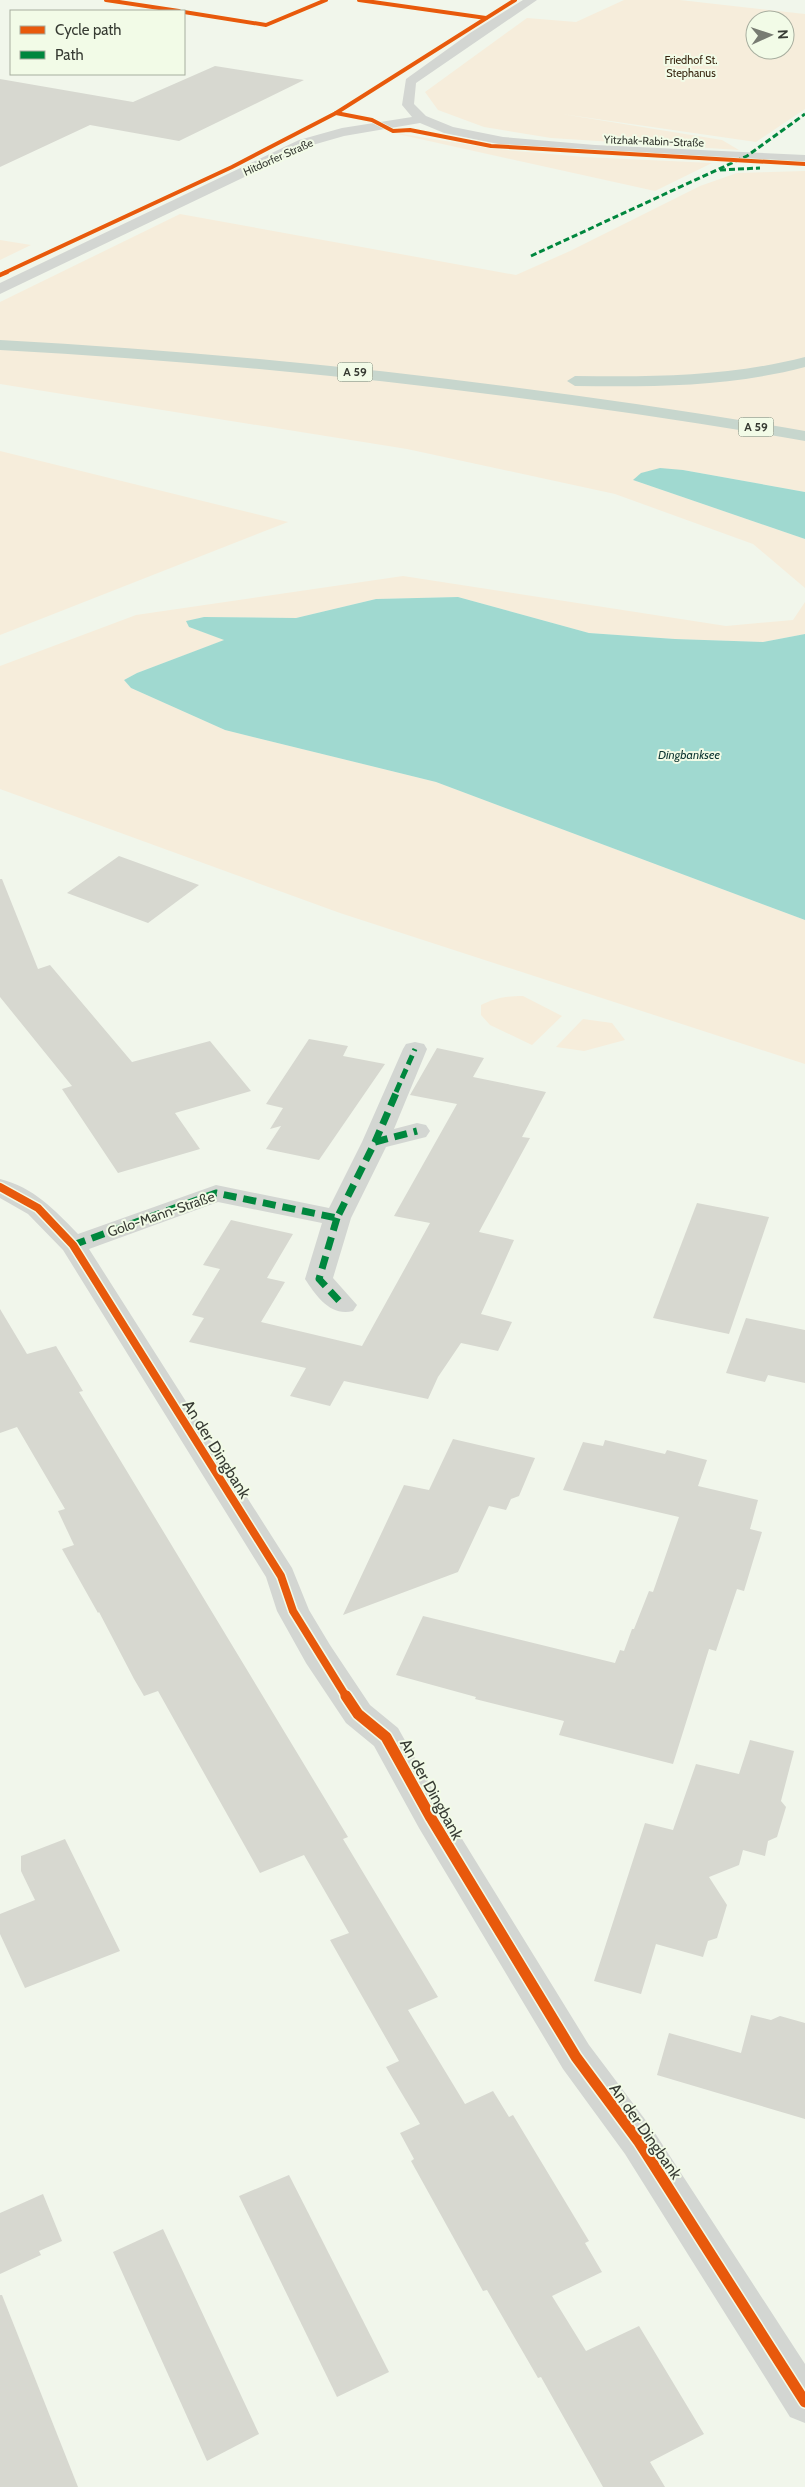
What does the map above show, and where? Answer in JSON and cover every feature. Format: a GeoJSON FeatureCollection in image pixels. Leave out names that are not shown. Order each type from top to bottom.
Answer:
{"type":"FeatureCollection","features":[{"type":"Feature","properties":{"kind":"highway"},"geometry":{"type":"LineString","coordinates":[[168,340],[310,352]]}},
{"type":"Feature","properties":{"kind":"highway","name":"A 59"},"geometry":{"type":"LineString","coordinates":[[0,345],[326,369],[627,406],[805,436]]}},
{"type":"Feature","properties":{"kind":"highway"},"geometry":{"type":"LineString","coordinates":[[575,381],[639,382],[727,378],[768,372],[805,362]]}},
{"type":"Feature","properties":{"kind":"highway"},"geometry":{"type":"LineString","coordinates":[[556,379],[670,397]]}},
{"type":"Feature","properties":{"kind":"street"},"geometry":{"type":"LineString","coordinates":[[421,119],[408,105],[410,82],[467,41],[531,0]]}},
{"type":"Feature","properties":{"kind":"street","name":"Yitzhak-Rabin-Straße"},"geometry":{"type":"LineString","coordinates":[[421,119],[449,130],[503,142],[595,149],[805,159]]}},
{"type":"Feature","properties":{"kind":"street","name":"Hitdorfer Straße"},"geometry":{"type":"LineString","coordinates":[[0,289],[304,143],[342,132],[421,119]]}},
{"type":"Feature","properties":{"kind":"street"},"geometry":{"type":"LineString","coordinates":[[343,1305],[319,1280],[337,1218],[375,1142],[415,1050]]}},
{"type":"Feature","properties":{"kind":"street"},"geometry":{"type":"LineString","coordinates":[[375,1142],[418,1131]]}},
{"type":"Feature","properties":{"kind":"street","name":"An der Dingbank"},"geometry":{"type":"LineString","coordinates":[[0,1188],[38,1208],[73,1244],[281,1576],[293,1612],[318,1654],[358,1714],[386,1737],[431,1818],[576,2057],[639,2142],[805,2402]]}},
{"type":"Feature","properties":{"kind":"street","name":"Golo-Mann-Straße"},"geometry":{"type":"LineString","coordinates":[[73,1244],[216,1193],[337,1218]]}},
{"type":"Feature","properties":{"kind":"green space","name":"Friedhof St. Stephanus"},"geometry":{"type":"Polygon","coordinates":[[[624,0],[680,0],[769,10],[745,10],[745,60],[795,60],[795,13],[805,14],[805,109],[756,142],[562,114],[722,140],[739,150],[551,138],[484,127],[438,110],[425,92],[527,18],[576,22],[624,0]]]}},
{"type":"Feature","properties":{"kind":"green space"},"geometry":{"type":"Polygon","coordinates":[[[384,131],[495,149],[584,157],[712,163],[655,191],[384,131]]]}},
{"type":"Feature","properties":{"kind":"green space"},"geometry":{"type":"Polygon","coordinates":[[[805,171],[805,492],[683,470],[633,480],[805,539],[805,588],[753,544],[615,494],[407,449],[0,384],[0,302],[180,214],[516,275],[570,251],[700,186],[737,173],[805,171]]]}},
{"type":"Feature","properties":{"kind":"green space"},"geometry":{"type":"Polygon","coordinates":[[[0,240],[31,245],[0,260],[0,240]]]}},
{"type":"Feature","properties":{"kind":"green space"},"geometry":{"type":"Polygon","coordinates":[[[0,451],[288,522],[0,635],[0,451]]]}},
{"type":"Feature","properties":{"kind":"green space"},"geometry":{"type":"Polygon","coordinates":[[[403,576],[726,626],[793,620],[805,602],[805,634],[763,642],[675,639],[589,633],[458,597],[376,599],[296,618],[204,617],[187,621],[189,627],[225,640],[137,673],[124,680],[131,688],[225,730],[436,782],[805,920],[805,1064],[340,913],[0,789],[0,666],[136,615],[403,576]]]}},
{"type":"Feature","properties":{"kind":"green space"},"geometry":{"type":"Polygon","coordinates":[[[523,996],[562,1016],[532,1045],[490,1025],[481,1015],[481,1005],[501,998],[523,996]]]}},
{"type":"Feature","properties":{"kind":"green space"},"geometry":{"type":"Polygon","coordinates":[[[583,1019],[612,1023],[625,1040],[584,1051],[556,1047],[583,1019]]]}},
{"type":"Feature","properties":{"kind":"water"},"geometry":{"type":"Polygon","coordinates":[[[660,468],[683,470],[805,492],[805,539],[633,480],[641,473],[660,468]]]}},
{"type":"Feature","properties":{"kind":"water","name":"Dingbanksee"},"geometry":{"type":"Polygon","coordinates":[[[458,597],[589,633],[675,639],[763,642],[805,634],[805,920],[436,782],[225,730],[131,688],[124,680],[137,673],[224,640],[189,627],[186,621],[204,617],[296,618],[376,599],[458,597]]]}},
{"type":"Feature","properties":{"kind":"building"},"geometry":{"type":"Polygon","coordinates":[[[215,66],[304,80],[179,141],[90,125],[0,167],[0,79],[133,102],[215,66]]]}},
{"type":"Feature","properties":{"kind":"building"},"geometry":{"type":"Polygon","coordinates":[[[119,856],[199,885],[148,923],[67,893],[119,856]]]}},
{"type":"Feature","properties":{"kind":"building"},"geometry":{"type":"Polygon","coordinates":[[[0,879],[2,879],[38,969],[50,965],[132,1062],[210,1041],[251,1091],[175,1113],[200,1149],[118,1173],[62,1089],[72,1086],[0,997],[0,879]]]}},
{"type":"Feature","properties":{"kind":"building"},"geometry":{"type":"Polygon","coordinates":[[[309,1039],[348,1046],[343,1056],[385,1064],[319,1160],[266,1149],[281,1126],[270,1129],[283,1108],[266,1104],[309,1039]]]}},
{"type":"Feature","properties":{"kind":"building"},"geometry":{"type":"Polygon","coordinates":[[[437,1048],[484,1058],[473,1077],[546,1092],[522,1137],[530,1138],[479,1232],[514,1240],[481,1314],[512,1322],[498,1351],[461,1343],[438,1377],[428,1399],[344,1381],[330,1406],[290,1396],[306,1368],[189,1342],[204,1318],[192,1315],[220,1269],[203,1265],[231,1220],[293,1234],[267,1278],[285,1282],[261,1322],[362,1346],[430,1223],[394,1216],[457,1104],[410,1095],[437,1048]]]}},
{"type":"Feature","properties":{"kind":"building"},"geometry":{"type":"Polygon","coordinates":[[[697,1203],[769,1217],[729,1334],[653,1318],[697,1203]]]}},
{"type":"Feature","properties":{"kind":"building"},"geometry":{"type":"Polygon","coordinates":[[[0,1309],[27,1354],[56,1346],[83,1391],[79,1392],[348,1837],[343,1839],[438,1997],[408,2010],[465,2104],[493,2091],[509,2117],[513,2115],[589,2241],[585,2243],[602,2272],[552,2296],[586,2351],[639,2326],[704,2434],[650,2462],[665,2487],[603,2487],[541,2377],[538,2378],[487,2290],[483,2291],[411,2161],[414,2159],[400,2133],[420,2124],[386,2067],[399,2061],[330,1940],[349,1933],[304,1855],[260,1873],[158,1691],[144,1696],[134,1679],[99,1612],[62,1549],[74,1545],[58,1511],[65,1509],[17,1427],[0,1433],[0,1309]]]}},
{"type":"Feature","properties":{"kind":"building"},"geometry":{"type":"Polygon","coordinates":[[[746,1318],[805,1330],[805,1383],[768,1375],[765,1382],[726,1373],[746,1318]]]}},
{"type":"Feature","properties":{"kind":"building"},"geometry":{"type":"Polygon","coordinates":[[[453,1439],[535,1458],[519,1496],[511,1499],[506,1510],[489,1506],[458,1572],[343,1615],[404,1485],[429,1490],[453,1439]]]}},
{"type":"Feature","properties":{"kind":"building"},"geometry":{"type":"Polygon","coordinates":[[[605,1440],[665,1454],[667,1450],[707,1460],[698,1486],[758,1500],[750,1529],[762,1532],[744,1591],[737,1589],[716,1651],[709,1649],[673,1764],[559,1735],[564,1721],[475,1699],[476,1697],[396,1675],[423,1616],[615,1663],[620,1650],[624,1651],[649,1591],[653,1592],[679,1517],[563,1490],[583,1442],[603,1446],[605,1440]]]}},
{"type":"Feature","properties":{"kind":"building"},"geometry":{"type":"Polygon","coordinates":[[[750,1740],[794,1751],[781,1801],[786,1807],[777,1837],[768,1841],[765,1856],[743,1850],[739,1865],[709,1877],[727,1905],[717,1938],[708,1941],[703,1957],[656,1944],[641,1994],[594,1981],[645,1823],[673,1830],[696,1764],[739,1774],[750,1740]]]}},
{"type":"Feature","properties":{"kind":"building"},"geometry":{"type":"Polygon","coordinates":[[[65,1839],[120,1951],[25,1988],[0,1934],[0,1914],[35,1900],[21,1871],[21,1856],[65,1839]]]}},
{"type":"Feature","properties":{"kind":"building"},"geometry":{"type":"Polygon","coordinates":[[[751,2015],[771,2020],[780,2016],[805,2023],[805,2119],[657,2075],[669,2033],[741,2053],[751,2015]]]}},
{"type":"Feature","properties":{"kind":"building"},"geometry":{"type":"Polygon","coordinates":[[[289,2175],[389,2372],[337,2397],[239,2196],[289,2175]]]}},
{"type":"Feature","properties":{"kind":"building"},"geometry":{"type":"Polygon","coordinates":[[[43,2194],[62,2241],[39,2251],[41,2255],[0,2274],[0,2213],[43,2194]]]}},
{"type":"Feature","properties":{"kind":"building"},"geometry":{"type":"Polygon","coordinates":[[[163,2229],[259,2434],[207,2461],[113,2252],[163,2229]]]}},
{"type":"Feature","properties":{"kind":"building"},"geometry":{"type":"Polygon","coordinates":[[[0,2295],[2,2295],[78,2487],[0,2487],[0,2295]]]}},
{"type":"Feature","properties":{"kind":"marked path"},"geometry":{"type":"LineString","coordinates":[[531,256],[747,156],[805,114]]}},
{"type":"Feature","properties":{"kind":"marked path"},"geometry":{"type":"LineString","coordinates":[[720,170],[760,168]]}},
{"type":"Feature","properties":{"kind":"marked path"},"geometry":{"type":"LineString","coordinates":[[73,1245],[216,1193],[337,1218],[375,1142],[415,1049]]}},
{"type":"Feature","properties":{"kind":"marked path"},"geometry":{"type":"LineString","coordinates":[[375,1142],[417,1131]]}},
{"type":"Feature","properties":{"kind":"marked path"},"geometry":{"type":"LineString","coordinates":[[337,1218],[319,1279],[343,1305]]}},
{"type":"Feature","properties":{"kind":"cycle path"},"geometry":{"type":"LineString","coordinates":[[106,0],[172,10]]}},
{"type":"Feature","properties":{"kind":"cycle path"},"geometry":{"type":"LineString","coordinates":[[185,12],[266,25],[326,0]]}},
{"type":"Feature","properties":{"kind":"cycle path"},"geometry":{"type":"LineString","coordinates":[[359,0],[486,18]]}},
{"type":"Feature","properties":{"kind":"cycle path"},"geometry":{"type":"LineString","coordinates":[[515,0],[336,113],[372,120],[393,131],[410,130],[491,146],[552,151],[805,164]]}},
{"type":"Feature","properties":{"kind":"cycle path"},"geometry":{"type":"LineString","coordinates":[[0,275],[232,167],[336,113]]}},
{"type":"Feature","properties":{"kind":"cycle path"},"geometry":{"type":"LineString","coordinates":[[0,1187],[38,1208],[73,1245],[281,1576],[293,1611],[318,1654],[358,1714],[386,1737],[431,1818],[576,2057],[639,2142],[805,2402]]}}]}
